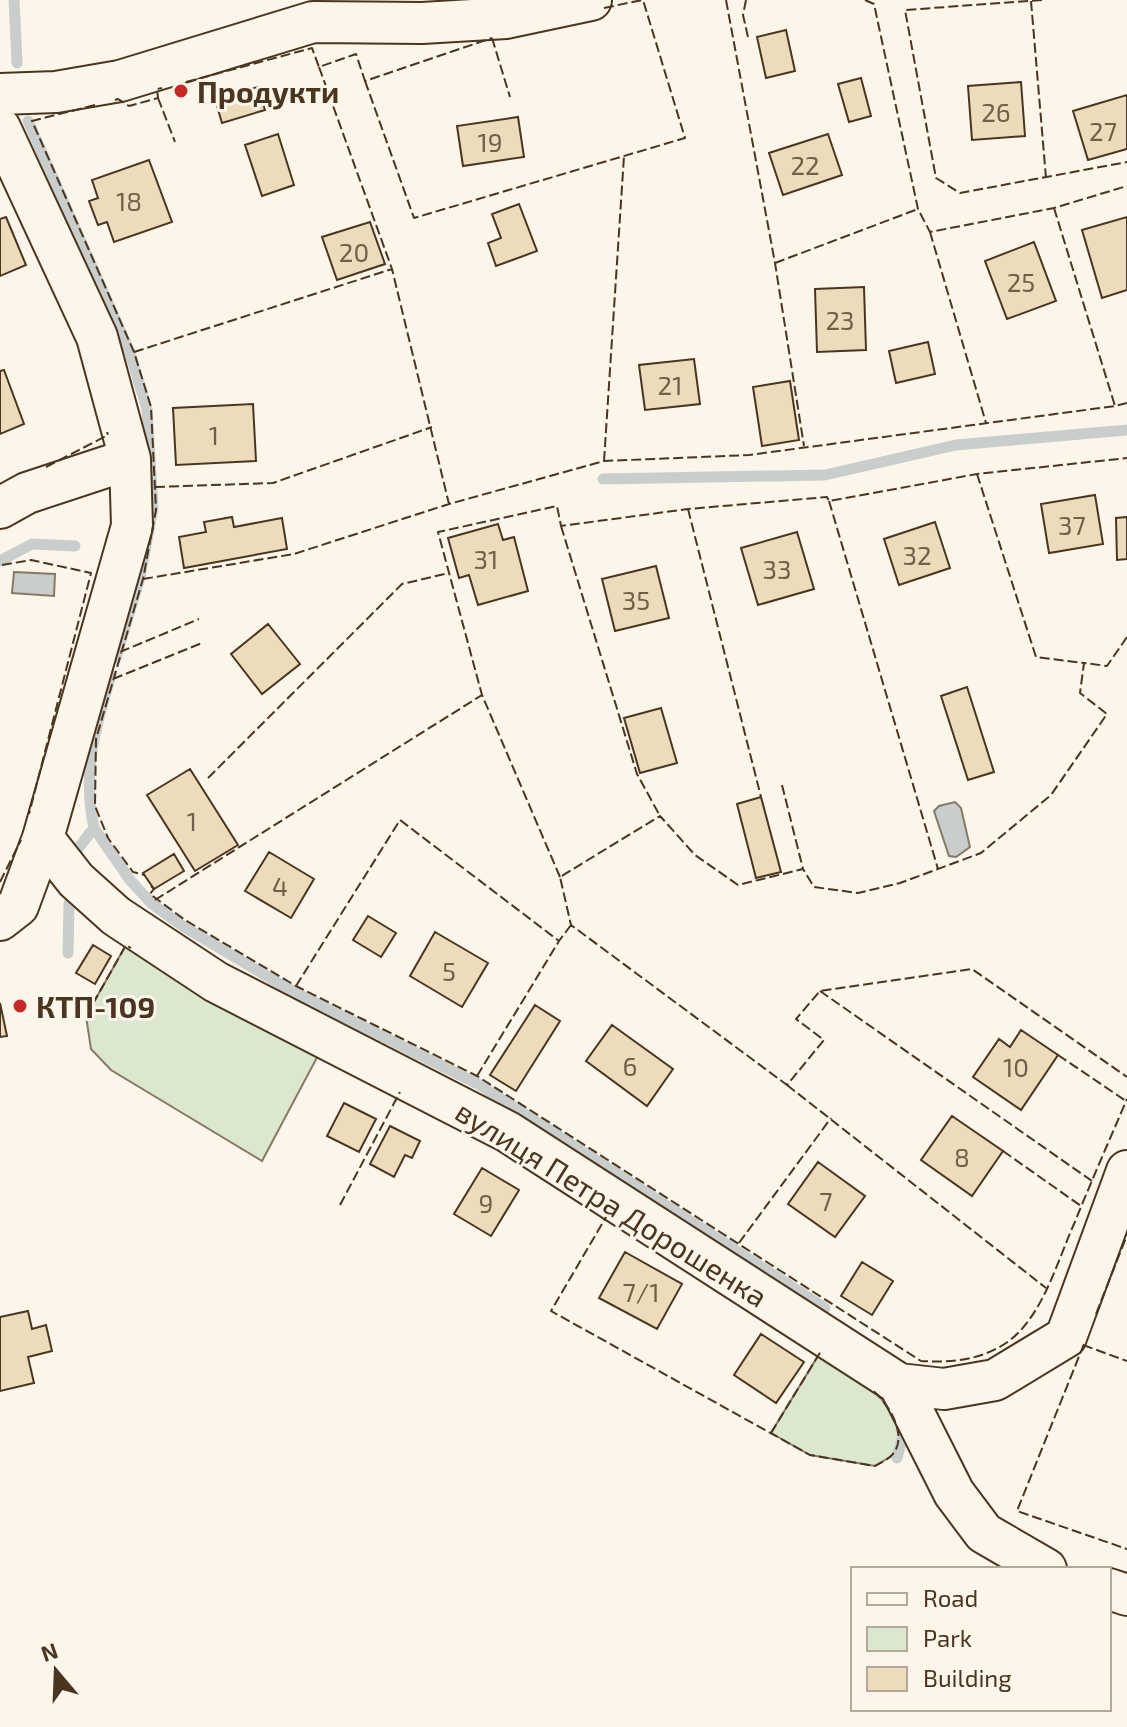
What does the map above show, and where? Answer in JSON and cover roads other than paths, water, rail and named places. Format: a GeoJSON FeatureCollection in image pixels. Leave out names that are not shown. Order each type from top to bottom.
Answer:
{"type":"FeatureCollection","features":[{"type":"Feature","properties":{"kind":"street"},"geometry":{"type":"LineString","coordinates":[[0,94],[56,92],[120,81],[313,22],[422,23],[506,18],[591,0]]}},
{"type":"Feature","properties":{"kind":"street"},"geometry":{"type":"LineString","coordinates":[[0,128],[97,337],[130,459],[132,526],[43,838],[18,906],[0,920]]}},
{"type":"Feature","properties":{"kind":"street"},"geometry":{"type":"LineString","coordinates":[[0,508],[27,493],[130,459]]}},
{"type":"Feature","properties":{"kind":"street","name":"вулиця Петра Дорошенка"},"geometry":{"type":"LineString","coordinates":[[43,838],[76,880],[116,916],[216,982],[508,1132],[899,1384]]}},
{"type":"Feature","properties":{"kind":"street"},"geometry":{"type":"LineString","coordinates":[[899,1384],[944,1389],[995,1380],[1066,1337],[1127,1171]]}},
{"type":"Feature","properties":{"kind":"street"},"geometry":{"type":"LineString","coordinates":[[899,1384],[954,1493],[984,1533],[1043,1567]]}},
{"type":"Feature","properties":{"kind":"waterway"},"geometry":{"type":"LineString","coordinates":[[14,0],[17,63]]}},
{"type":"Feature","properties":{"kind":"waterway"},"geometry":{"type":"LineString","coordinates":[[28,121],[130,353],[147,409],[153,508],[140,577],[116,658]]}},
{"type":"Feature","properties":{"kind":"waterway"},"geometry":{"type":"LineString","coordinates":[[603,479],[825,475],[956,445],[1127,430]]}},
{"type":"Feature","properties":{"kind":"waterway"},"geometry":{"type":"LineString","coordinates":[[0,561],[32,544],[75,546]]}},
{"type":"Feature","properties":{"kind":"waterway"},"geometry":{"type":"LineString","coordinates":[[76,851],[94,828],[90,769],[95,732],[111,675]]}},
{"type":"Feature","properties":{"kind":"waterway"},"geometry":{"type":"LineString","coordinates":[[94,828],[130,880],[152,904],[184,927],[292,991],[478,1084],[825,1308]]}},
{"type":"Feature","properties":{"kind":"waterway"},"geometry":{"type":"LineString","coordinates":[[68,953],[69,903]]}},
{"type":"Feature","properties":{"kind":"waterway"},"geometry":{"type":"LineString","coordinates":[[897,1458],[903,1436],[900,1423]]}},
{"type":"Feature","properties":{"kind":"place","name":"Продукти"},"geometry":{"type":"Point","coordinates":[181,91]}},
{"type":"Feature","properties":{"kind":"place","name":"КТП-109"},"geometry":{"type":"Point","coordinates":[20,1006]}}]}
